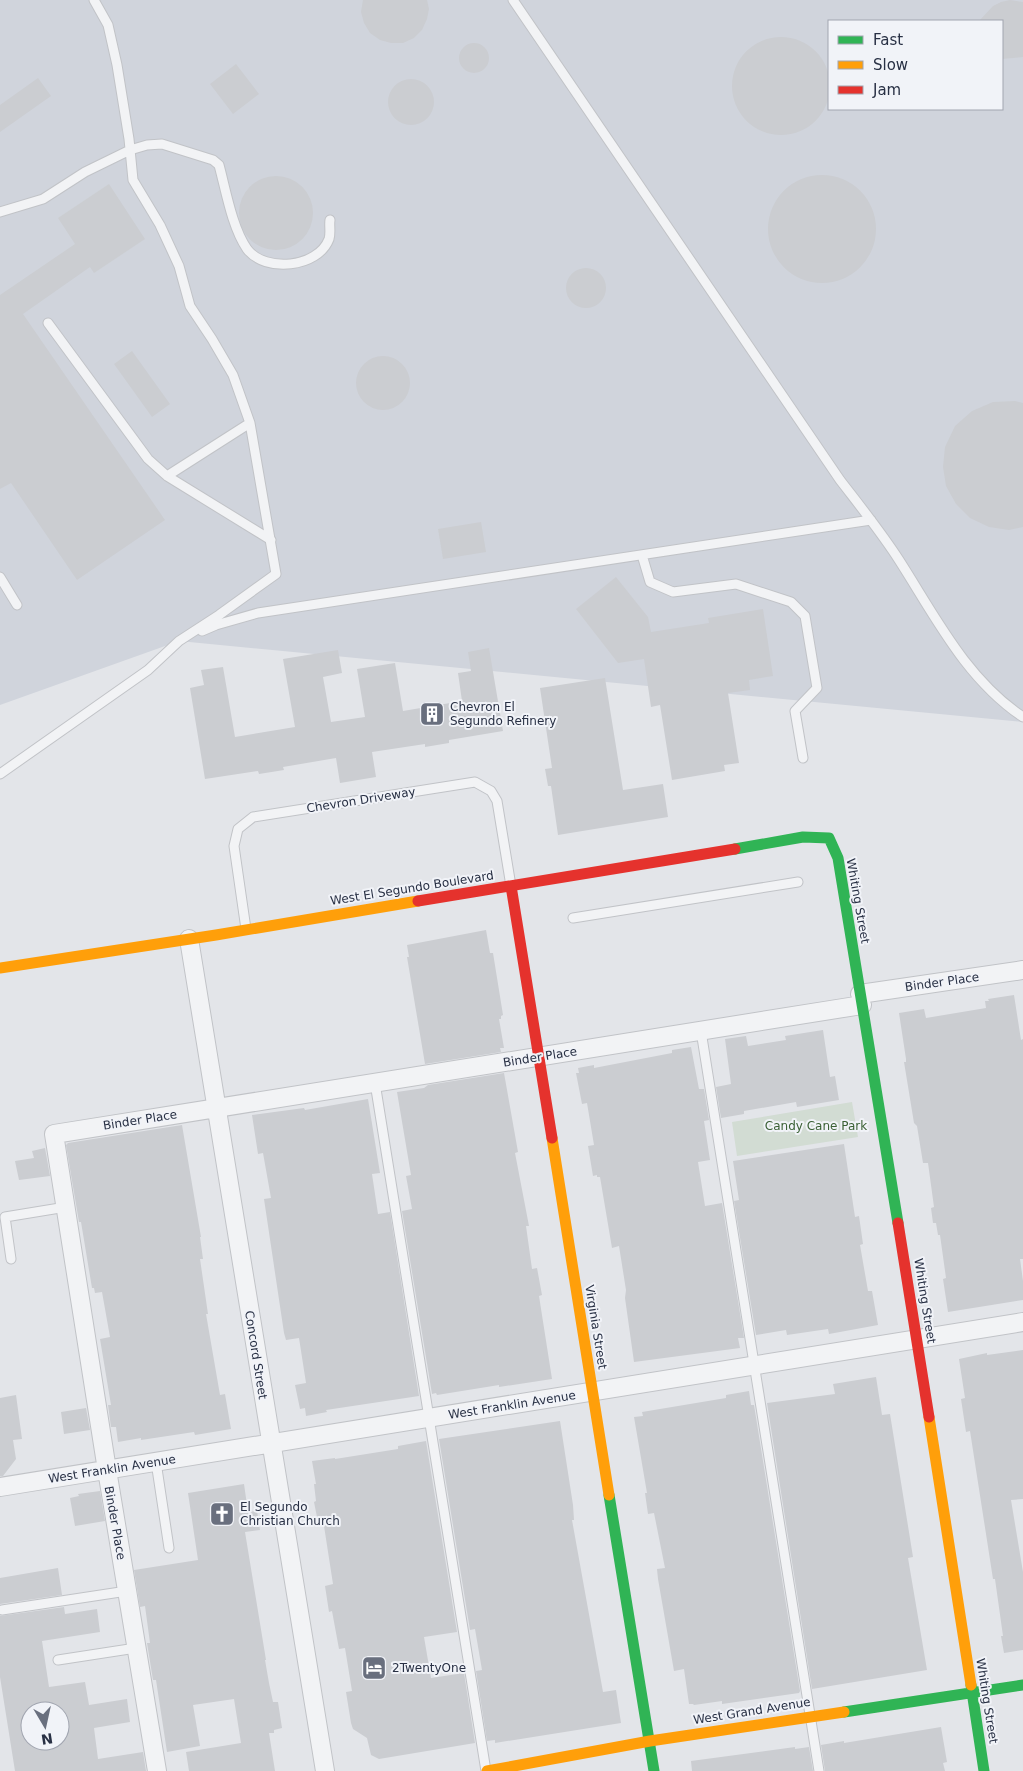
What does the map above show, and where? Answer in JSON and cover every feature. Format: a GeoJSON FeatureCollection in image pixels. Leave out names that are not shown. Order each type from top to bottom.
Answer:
{"type":"FeatureCollection","features":[{"type":"Feature","properties":{"kind":"street","name":"West El Segundo Boulevard"},"geometry":{"type":"LineString","coordinates":[[0,968],[247,930],[803,837],[829,838]]}},
{"type":"Feature","properties":{"kind":"street","name":"Whiting Street"},"geometry":{"type":"LineString","coordinates":[[829,838],[838,858],[917,1340],[984,1771]]}},
{"type":"Feature","properties":{"kind":"street","name":"Virginia Street"},"geometry":{"type":"LineString","coordinates":[[511,886],[654,1771]]}},
{"type":"Feature","properties":{"kind":"street","name":"Concord Street"},"geometry":{"type":"LineString","coordinates":[[189,939],[270,1444],[325,1771]]}},
{"type":"Feature","properties":{"kind":"street","name":"Binder Place"},"geometry":{"type":"LineString","coordinates":[[157,1771],[106,1470],[54,1134],[701,1031],[1023,970]]}},
{"type":"Feature","properties":{"kind":"street","name":"West Franklin Avenue"},"geometry":{"type":"LineString","coordinates":[[0,1487],[1023,1322]]}},
{"type":"Feature","properties":{"kind":"street","name":"West Grand Avenue"},"geometry":{"type":"LineString","coordinates":[[487,1771],[650,1741],[1023,1685]]}},
{"type":"Feature","properties":{"kind":"lane"},"geometry":{"type":"LineString","coordinates":[[0,774],[148,670],[179,640],[219,615],[276,574],[250,423],[233,375],[190,306],[179,266],[160,225],[133,180],[117,65],[108,25],[94,0]]}},
{"type":"Feature","properties":{"kind":"lane"},"geometry":{"type":"LineString","coordinates":[[513,0],[840,480],[897,557],[954,646],[983,684],[1023,717]]}},
{"type":"Feature","properties":{"kind":"lane"},"geometry":{"type":"LineString","coordinates":[[0,212],[43,199],[85,172],[130,150],[148,145],[162,144],[213,160],[219,165],[238,231],[248,250],[260,260],[276,264],[291,264],[306,260],[322,250],[329,238],[330,220]]}},
{"type":"Feature","properties":{"kind":"lane"},"geometry":{"type":"LineString","coordinates":[[48,323],[148,459],[167,476],[271,540]]}},
{"type":"Feature","properties":{"kind":"lane"},"geometry":{"type":"LineString","coordinates":[[167,476],[250,423]]}},
{"type":"Feature","properties":{"kind":"lane"},"geometry":{"type":"LineString","coordinates":[[179,640],[216,625],[258,613],[871,520]]}},
{"type":"Feature","properties":{"kind":"lane"},"geometry":{"type":"LineString","coordinates":[[642,555],[650,582],[673,592],[736,584],[791,602],[805,616],[816,688],[795,711],[803,758]]}},
{"type":"Feature","properties":{"kind":"lane"},"geometry":{"type":"LineString","coordinates":[[0,577],[17,605]]}},
{"type":"Feature","properties":{"kind":"lane","name":"Chevron Driveway"},"geometry":{"type":"LineString","coordinates":[[247,930],[234,846],[238,829],[253,817],[475,782],[491,791],[497,801],[511,886]]}},
{"type":"Feature","properties":{"kind":"lane"},"geometry":{"type":"LineString","coordinates":[[573,918],[798,882]]}},
{"type":"Feature","properties":{"kind":"lane"},"geometry":{"type":"LineString","coordinates":[[701,1031],[820,1771]]}},
{"type":"Feature","properties":{"kind":"lane"},"geometry":{"type":"LineString","coordinates":[[375,1083],[487,1771]]}},
{"type":"Feature","properties":{"kind":"lane"},"geometry":{"type":"LineString","coordinates":[[11,1259],[5,1217],[66,1206]]}},
{"type":"Feature","properties":{"kind":"lane"},"geometry":{"type":"LineString","coordinates":[[156,1462],[169,1548]]}},
{"type":"Feature","properties":{"kind":"lane"},"geometry":{"type":"LineString","coordinates":[[2,1610],[127,1590]]}},
{"type":"Feature","properties":{"kind":"lane"},"geometry":{"type":"LineString","coordinates":[[58,1660],[136,1648]]}},
{"type":"Feature","properties":{"kind":"shaded area"},"geometry":{"type":"Polygon","coordinates":[[[0,0],[1023,0],[1023,722],[179,641],[0,705],[0,0]]]}},
{"type":"Feature","properties":{"kind":"green space","name":"Candy Cane Park"},"geometry":{"type":"Polygon","coordinates":[[[852,1102],[858,1137],[737,1156],[732,1122],[852,1102]]]}},
{"type":"Feature","properties":{"kind":"building"},"geometry":{"type":"Polygon","coordinates":[[[363,0],[427,0],[429,9],[427,19],[422,30],[414,38],[403,43],[391,43],[380,40],[370,33],[364,23],[361,12],[363,0]]]}},
{"type":"Feature","properties":{"kind":"building"},"geometry":{"type":"Polygon","coordinates":[[[1010,0],[1023,2],[1023,57],[1003,59],[1003,20],[980,20],[993,6],[1010,0]]]}},
{"type":"Feature","properties":{"kind":"building"},"geometry":{"type":"Polygon","coordinates":[[[781,37],[800,41],[815,52],[826,67],[828,74],[828,98],[826,105],[815,120],[800,131],[781,135],[762,131],[747,120],[736,105],[732,86],[736,67],[747,52],[762,41],[781,37]]]}},
{"type":"Feature","properties":{"kind":"building"},"geometry":{"type":"Polygon","coordinates":[[[474,43],[485,47],[489,58],[485,69],[474,73],[463,69],[459,58],[463,47],[474,43]]]}},
{"type":"Feature","properties":{"kind":"building"},"geometry":{"type":"Polygon","coordinates":[[[236,64],[259,94],[233,114],[210,84],[236,64]]]}},
{"type":"Feature","properties":{"kind":"building"},"geometry":{"type":"Polygon","coordinates":[[[38,78],[51,96],[0,132],[0,105],[38,78]]]}},
{"type":"Feature","properties":{"kind":"building"},"geometry":{"type":"Polygon","coordinates":[[[406,79],[416,79],[430,89],[434,102],[430,115],[424,121],[416,125],[406,125],[392,115],[388,107],[388,97],[398,83],[406,79]]]}},
{"type":"Feature","properties":{"kind":"building"},"geometry":{"type":"Polygon","coordinates":[[[822,175],[843,179],[860,191],[872,208],[876,229],[872,250],[860,267],[843,279],[822,283],[801,279],[784,267],[772,250],[768,229],[772,208],[784,191],[801,179],[822,175]]]}},
{"type":"Feature","properties":{"kind":"building"},"geometry":{"type":"Polygon","coordinates":[[[276,176],[297,182],[307,192],[313,213],[307,234],[297,244],[276,250],[255,244],[245,234],[239,213],[245,192],[255,182],[276,176]]]}},
{"type":"Feature","properties":{"kind":"building"},"geometry":{"type":"Polygon","coordinates":[[[109,184],[145,239],[94,273],[90,267],[23,314],[165,520],[77,580],[11,483],[0,489],[0,295],[75,244],[58,218],[109,184]]]}},
{"type":"Feature","properties":{"kind":"building"},"geometry":{"type":"Polygon","coordinates":[[[586,268],[600,274],[606,288],[600,302],[586,308],[572,302],[566,288],[572,274],[586,268]]]}},
{"type":"Feature","properties":{"kind":"building"},"geometry":{"type":"Polygon","coordinates":[[[132,351],[170,404],[152,417],[114,364],[132,351]]]}},
{"type":"Feature","properties":{"kind":"building"},"geometry":{"type":"Polygon","coordinates":[[[378,356],[388,356],[398,360],[406,368],[410,383],[406,398],[398,406],[388,410],[378,410],[368,406],[360,398],[356,388],[356,378],[360,368],[368,360],[378,356]]]}},
{"type":"Feature","properties":{"kind":"building"},"geometry":{"type":"Polygon","coordinates":[[[1015,401],[1023,403],[1023,527],[1009,530],[989,527],[970,518],[956,504],[946,486],[943,467],[945,447],[955,426],[972,411],[993,402],[1015,401]]]}},
{"type":"Feature","properties":{"kind":"building"},"geometry":{"type":"Polygon","coordinates":[[[481,522],[486,552],[443,559],[438,529],[481,522]]]}},
{"type":"Feature","properties":{"kind":"building"},"geometry":{"type":"Polygon","coordinates":[[[616,577],[648,617],[651,632],[709,623],[708,618],[763,609],[773,676],[749,680],[750,690],[728,693],[739,763],[724,765],[725,771],[672,780],[660,705],[651,707],[644,659],[618,663],[576,609],[616,577]]]}},
{"type":"Feature","properties":{"kind":"building","name":"Chevron El Segundo Refinery"},"geometry":{"type":"Polygon","coordinates":[[[489,648],[503,731],[449,740],[449,743],[425,747],[425,744],[372,752],[376,777],[340,783],[336,758],[283,767],[284,770],[259,774],[258,771],[205,779],[190,688],[204,685],[201,670],[223,667],[235,737],[295,727],[283,659],[338,650],[342,673],[323,677],[331,722],[365,717],[357,669],[395,663],[403,711],[462,701],[458,673],[471,671],[468,652],[489,648]]]}},
{"type":"Feature","properties":{"kind":"building"},"geometry":{"type":"Polygon","coordinates":[[[605,678],[623,790],[663,784],[668,817],[558,835],[551,786],[548,786],[545,769],[552,768],[540,688],[605,678]]]}},
{"type":"Feature","properties":{"kind":"building"},"geometry":{"type":"Polygon","coordinates":[[[486,930],[490,953],[493,953],[503,1015],[499,1019],[504,1048],[500,1048],[501,1052],[425,1064],[407,957],[409,957],[407,945],[486,930]]]}},
{"type":"Feature","properties":{"kind":"building"},"geometry":{"type":"Polygon","coordinates":[[[1014,995],[1021,1040],[1023,1039],[1023,1259],[1020,1259],[1023,1300],[948,1312],[943,1279],[946,1278],[940,1235],[938,1235],[936,1223],[933,1223],[931,1208],[934,1207],[928,1163],[923,1163],[917,1126],[914,1123],[904,1062],[906,1062],[906,1059],[899,1013],[924,1009],[926,1018],[986,1008],[985,1001],[989,1001],[988,999],[1014,995]]]}},
{"type":"Feature","properties":{"kind":"building"},"geometry":{"type":"Polygon","coordinates":[[[823,1030],[830,1077],[835,1076],[839,1100],[797,1107],[796,1102],[744,1111],[744,1114],[721,1118],[716,1087],[731,1084],[725,1039],[746,1036],[748,1046],[786,1040],[785,1036],[823,1030]]]}},
{"type":"Feature","properties":{"kind":"building"},"geometry":{"type":"Polygon","coordinates":[[[691,1047],[699,1089],[704,1089],[709,1120],[704,1121],[710,1160],[698,1162],[705,1206],[722,1203],[744,1338],[738,1338],[740,1348],[634,1362],[619,1246],[612,1248],[600,1177],[597,1177],[597,1175],[593,1176],[588,1146],[594,1145],[587,1103],[582,1104],[576,1073],[579,1073],[578,1068],[594,1065],[594,1068],[672,1053],[672,1050],[691,1047]]]}},
{"type":"Feature","properties":{"kind":"building"},"geometry":{"type":"Polygon","coordinates":[[[504,1073],[518,1152],[515,1153],[529,1226],[526,1226],[532,1269],[537,1268],[542,1295],[539,1296],[552,1379],[437,1395],[436,1393],[432,1394],[402,1211],[412,1209],[406,1176],[411,1175],[397,1092],[504,1073]]]}},
{"type":"Feature","properties":{"kind":"building"},"geometry":{"type":"Polygon","coordinates":[[[368,1099],[380,1173],[372,1174],[378,1214],[390,1212],[419,1396],[326,1410],[327,1412],[306,1416],[305,1408],[300,1409],[295,1385],[306,1383],[299,1338],[286,1340],[284,1333],[264,1199],[271,1198],[263,1153],[258,1154],[252,1115],[304,1108],[305,1110],[368,1099]]]}},
{"type":"Feature","properties":{"kind":"building"},"geometry":{"type":"Polygon","coordinates":[[[182,1125],[201,1237],[203,1259],[200,1259],[208,1314],[206,1314],[220,1395],[225,1394],[231,1429],[195,1435],[194,1432],[118,1442],[116,1427],[111,1427],[108,1405],[111,1405],[100,1339],[110,1337],[102,1292],[95,1293],[94,1288],[92,1288],[66,1145],[68,1143],[182,1125]]]}},
{"type":"Feature","properties":{"kind":"building"},"geometry":{"type":"Polygon","coordinates":[[[844,1144],[855,1217],[859,1216],[863,1244],[860,1245],[868,1291],[872,1291],[878,1325],[829,1334],[828,1329],[787,1335],[786,1330],[756,1335],[734,1201],[739,1200],[733,1161],[844,1144]]]}},
{"type":"Feature","properties":{"kind":"building"},"geometry":{"type":"Polygon","coordinates":[[[45,1148],[50,1176],[19,1180],[15,1161],[34,1158],[32,1151],[45,1148]]]}},
{"type":"Feature","properties":{"kind":"building"},"geometry":{"type":"Polygon","coordinates":[[[1023,1350],[1023,1499],[1011,1500],[1023,1572],[1023,1650],[1004,1653],[995,1579],[993,1579],[970,1431],[966,1432],[961,1399],[965,1398],[959,1359],[987,1353],[987,1355],[1023,1350]]]}},
{"type":"Feature","properties":{"kind":"building"},"geometry":{"type":"Polygon","coordinates":[[[876,1377],[882,1415],[890,1414],[913,1557],[908,1558],[927,1670],[812,1689],[767,1403],[835,1394],[833,1384],[876,1377]]]}},
{"type":"Feature","properties":{"kind":"building"},"geometry":{"type":"Polygon","coordinates":[[[749,1391],[751,1405],[754,1405],[800,1691],[799,1693],[722,1704],[722,1701],[694,1705],[689,1704],[684,1669],[674,1671],[657,1569],[665,1568],[654,1513],[648,1514],[645,1493],[647,1493],[634,1417],[643,1416],[642,1412],[726,1398],[726,1395],[749,1391]]]}},
{"type":"Feature","properties":{"kind":"building"},"geometry":{"type":"Polygon","coordinates":[[[16,1395],[22,1439],[13,1440],[16,1459],[3,1476],[0,1476],[0,1398],[16,1395]]]}},
{"type":"Feature","properties":{"kind":"building"},"geometry":{"type":"Polygon","coordinates":[[[86,1408],[90,1430],[64,1434],[61,1412],[86,1408]]]}},
{"type":"Feature","properties":{"kind":"building"},"geometry":{"type":"Polygon","coordinates":[[[560,1421],[573,1505],[574,1520],[572,1520],[603,1692],[616,1690],[621,1723],[495,1743],[495,1740],[487,1741],[476,1671],[482,1670],[475,1629],[470,1630],[439,1439],[560,1421]]]}},
{"type":"Feature","properties":{"kind":"building"},"geometry":{"type":"Polygon","coordinates":[[[426,1441],[457,1632],[424,1637],[431,1678],[464,1673],[475,1743],[379,1759],[371,1755],[367,1738],[353,1729],[351,1723],[346,1692],[352,1691],[345,1648],[339,1649],[332,1611],[329,1612],[325,1586],[333,1584],[324,1526],[319,1527],[314,1502],[316,1501],[314,1484],[316,1484],[312,1461],[398,1449],[398,1446],[426,1441]]]}},
{"type":"Feature","properties":{"kind":"building"},"geometry":{"type":"Polygon","coordinates":[[[244,1484],[248,1512],[257,1511],[260,1530],[245,1532],[269,1683],[273,1702],[278,1702],[282,1728],[274,1730],[274,1733],[269,1733],[275,1771],[189,1771],[186,1752],[241,1743],[234,1699],[193,1705],[200,1746],[167,1752],[156,1680],[153,1680],[147,1643],[150,1643],[145,1606],[140,1607],[134,1570],[198,1560],[188,1493],[244,1484]]]}},
{"type":"Feature","properties":{"kind":"building"},"geometry":{"type":"Polygon","coordinates":[[[100,1491],[105,1521],[75,1526],[70,1498],[79,1496],[78,1494],[100,1491]]]}},
{"type":"Feature","properties":{"kind":"building"},"geometry":{"type":"Polygon","coordinates":[[[58,1568],[62,1595],[0,1604],[0,1578],[58,1568]]]}},
{"type":"Feature","properties":{"kind":"building"},"geometry":{"type":"Polygon","coordinates":[[[64,1607],[65,1614],[97,1609],[100,1632],[42,1641],[49,1687],[85,1682],[89,1705],[127,1699],[130,1722],[94,1728],[98,1759],[143,1752],[146,1771],[15,1771],[0,1677],[0,1616],[64,1607]]]}},
{"type":"Feature","properties":{"kind":"building"},"geometry":{"type":"Polygon","coordinates":[[[941,1727],[947,1762],[943,1763],[945,1771],[825,1771],[821,1745],[941,1727]]]}},
{"type":"Feature","properties":{"kind":"building"},"geometry":{"type":"Polygon","coordinates":[[[795,1747],[795,1749],[809,1747],[813,1771],[692,1771],[691,1761],[795,1747]]]}},
{"type":"Feature","properties":{"kind":"traffic: fast"},"geometry":{"type":"LineString","coordinates":[[735,849],[803,837],[829,838],[838,858],[898,1223]]}},
{"type":"Feature","properties":{"kind":"traffic: fast"},"geometry":{"type":"LineString","coordinates":[[609,1495],[654,1771]]}},
{"type":"Feature","properties":{"kind":"traffic: fast"},"geometry":{"type":"LineString","coordinates":[[971,1685],[984,1771]]}},
{"type":"Feature","properties":{"kind":"traffic: fast"},"geometry":{"type":"LineString","coordinates":[[844,1712],[1023,1685]]}},
{"type":"Feature","properties":{"kind":"traffic: slow"},"geometry":{"type":"LineString","coordinates":[[0,968],[216,935],[418,901]]}},
{"type":"Feature","properties":{"kind":"traffic: slow"},"geometry":{"type":"LineString","coordinates":[[552,1138],[609,1495]]}},
{"type":"Feature","properties":{"kind":"traffic: slow"},"geometry":{"type":"LineString","coordinates":[[929,1417],[971,1685]]}},
{"type":"Feature","properties":{"kind":"traffic: slow"},"geometry":{"type":"LineString","coordinates":[[487,1771],[650,1741],[844,1712]]}},
{"type":"Feature","properties":{"kind":"traffic: jam"},"geometry":{"type":"LineString","coordinates":[[418,901],[735,849]]}},
{"type":"Feature","properties":{"kind":"traffic: jam"},"geometry":{"type":"LineString","coordinates":[[511,886],[552,1138]]}},
{"type":"Feature","properties":{"kind":"traffic: jam"},"geometry":{"type":"LineString","coordinates":[[898,1223],[929,1417]]}},
{"type":"Feature","properties":{"kind":"place","name":"Chevron El Segundo Refinery"},"geometry":{"type":"Point","coordinates":[432,714]}},
{"type":"Feature","properties":{"kind":"place","name":"El Segundo Christian Church"},"geometry":{"type":"Point","coordinates":[222,1514]}},
{"type":"Feature","properties":{"kind":"place","name":"2TwentyOne"},"geometry":{"type":"Point","coordinates":[374,1668]}}]}
